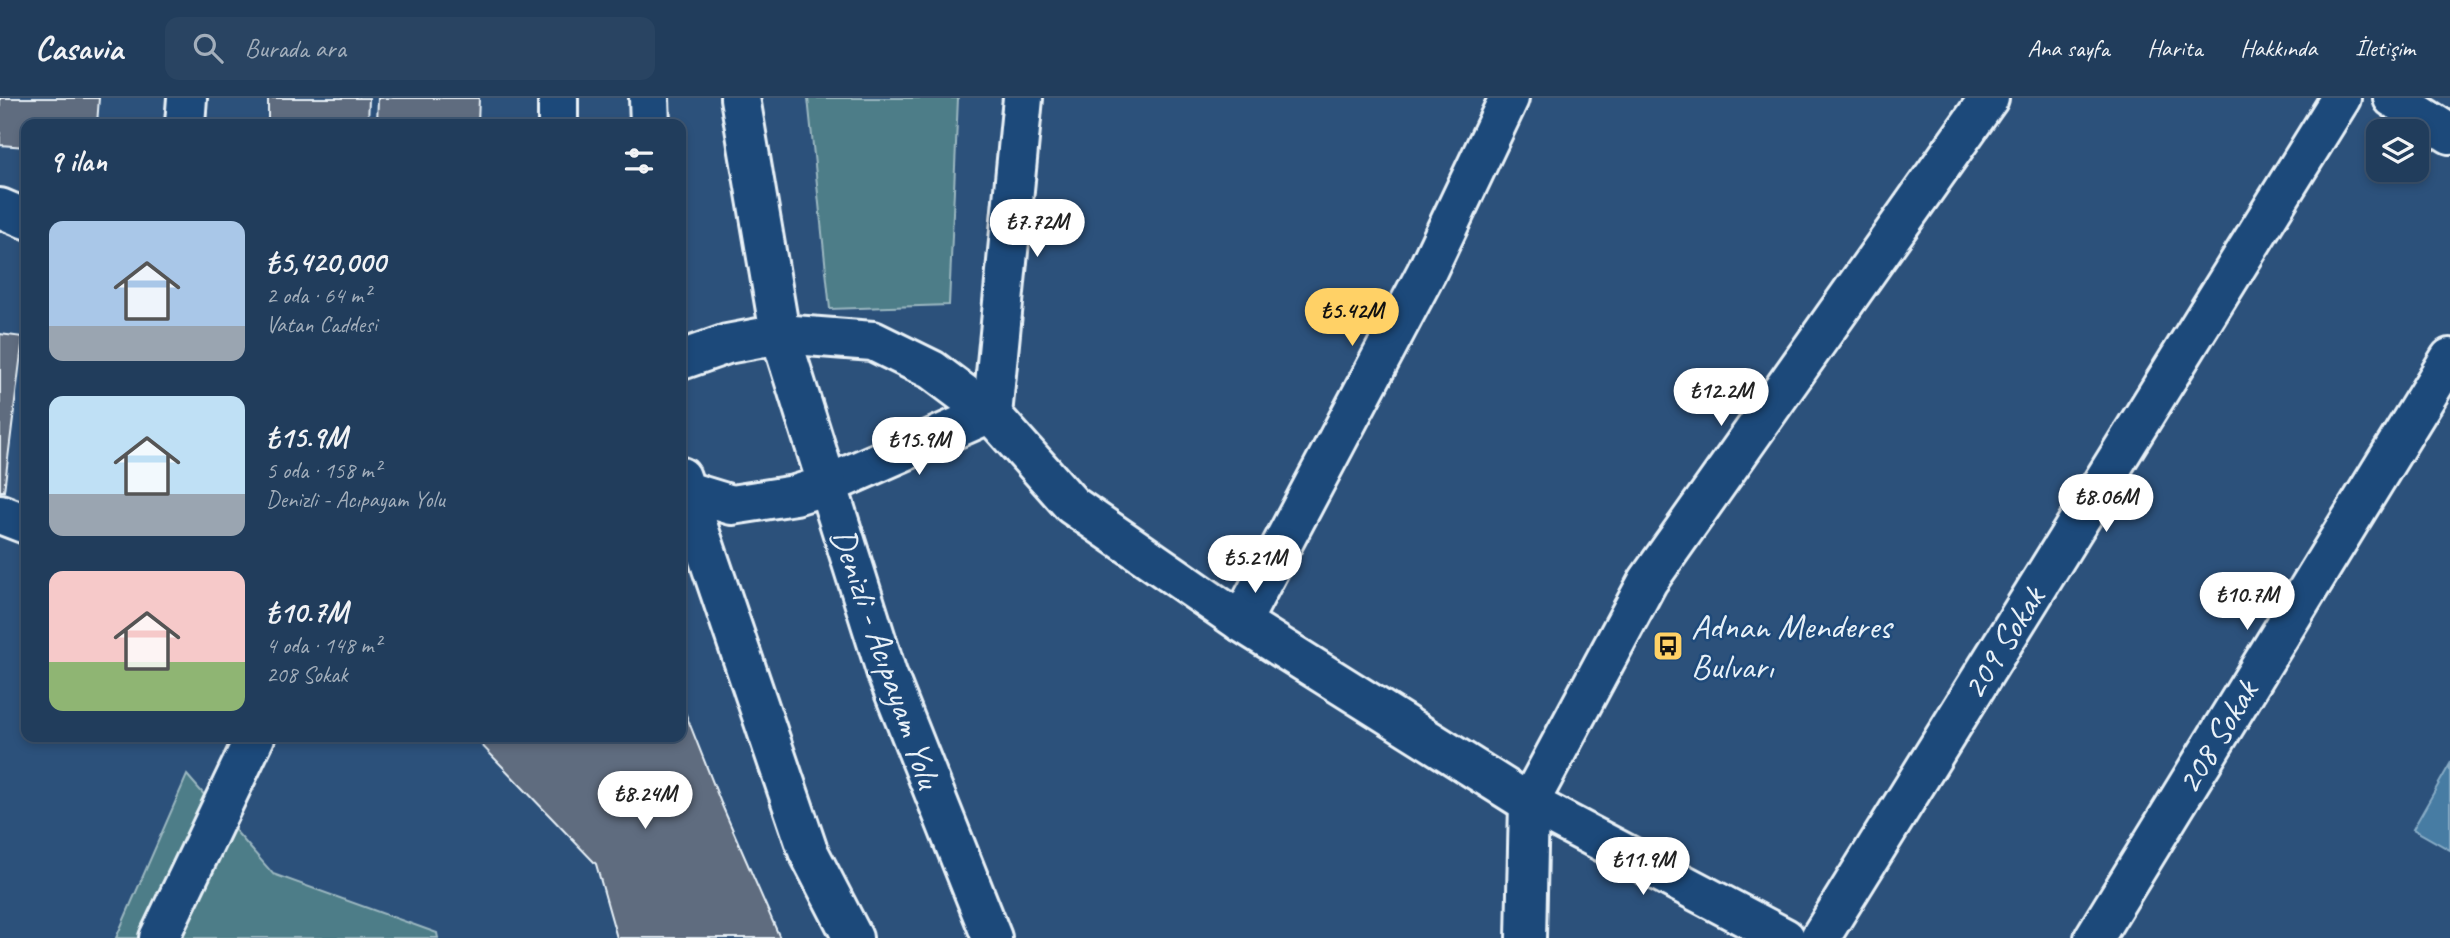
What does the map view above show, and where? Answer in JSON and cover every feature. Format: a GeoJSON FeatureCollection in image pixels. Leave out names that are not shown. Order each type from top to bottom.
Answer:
{"type":"FeatureCollection","features":[{"type":"Feature","properties":{"kind":"main road"},"geometry":{"type":"LineString","coordinates":[[185,119],[187,98]]}},
{"type":"Feature","properties":{"kind":"main road"},"geometry":{"type":"LineString","coordinates":[[558,98],[558,119]]}},
{"type":"Feature","properties":{"kind":"main road"},"geometry":{"type":"LineString","coordinates":[[649,98],[650,119]]}},
{"type":"Feature","properties":{"kind":"main road","name":"Denizli - Acıpayam Yolu"},"geometry":{"type":"LineString","coordinates":[[740,98],[780,334],[887,674],[992,938]]}},
{"type":"Feature","properties":{"kind":"main road"},"geometry":{"type":"LineString","coordinates":[[990,414],[1023,98]]}},
{"type":"Feature","properties":{"kind":"main road"},"geometry":{"type":"LineString","coordinates":[[1241,622],[1426,273],[1509,98]]}},
{"type":"Feature","properties":{"kind":"main road"},"geometry":{"type":"LineString","coordinates":[[1526,938],[1529,803],[1648,581],[1989,98]]}},
{"type":"Feature","properties":{"kind":"main road","name":"209 Sokak"},"geometry":{"type":"LineString","coordinates":[[1820,938],[2341,98]]}},
{"type":"Feature","properties":{"kind":"main road"},"geometry":{"type":"LineString","coordinates":[[2393,98],[2450,134]]}},
{"type":"Feature","properties":{"kind":"main road"},"geometry":{"type":"LineString","coordinates":[[0,208],[21,217]]}},
{"type":"Feature","properties":{"kind":"main road"},"geometry":{"type":"LineString","coordinates":[[686,358],[727,344],[780,334],[873,341],[932,370],[990,414],[1072,505],[1241,622],[1529,803],[1785,938]]}},
{"type":"Feature","properties":{"kind":"main road","name":"208 Sokak"},"geometry":{"type":"LineString","coordinates":[[2094,938],[2450,358]]}},
{"type":"Feature","properties":{"kind":"main road"},"geometry":{"type":"LineString","coordinates":[[686,486],[732,505],[795,495],[827,485],[990,414]]}},
{"type":"Feature","properties":{"kind":"main road"},"geometry":{"type":"LineString","coordinates":[[686,494],[808,852],[853,938]]}},
{"type":"Feature","properties":{"kind":"main road"},"geometry":{"type":"LineString","coordinates":[[0,514],[21,522]]}},
{"type":"Feature","properties":{"kind":"main road"},"geometry":{"type":"LineString","coordinates":[[159,938],[253,742]]}},
{"type":"Feature","properties":{"kind":"green space"},"geometry":{"type":"Polygon","coordinates":[[[808,98],[958,98],[949,305],[830,309],[808,98]]]}},
{"type":"Feature","properties":{"kind":"green space"},"geometry":{"type":"Polygon","coordinates":[[[187,775],[273,874],[437,933],[438,938],[116,938],[187,775]]]}},
{"type":"Feature","properties":{"kind":"water"},"geometry":{"type":"Polygon","coordinates":[[[2450,764],[2450,850],[2413,829],[2450,764]]]}},
{"type":"Feature","properties":{"kind":"building"},"geometry":{"type":"Polygon","coordinates":[[[0,98],[99,98],[97,119],[21,119],[21,147],[0,145],[0,98]]]}},
{"type":"Feature","properties":{"kind":"building"},"geometry":{"type":"Polygon","coordinates":[[[268,98],[369,98],[368,119],[268,119],[268,98]]]}},
{"type":"Feature","properties":{"kind":"building"},"geometry":{"type":"Polygon","coordinates":[[[378,98],[479,98],[478,119],[377,119],[378,98]]]}},
{"type":"Feature","properties":{"kind":"building"},"geometry":{"type":"Polygon","coordinates":[[[0,334],[21,337],[21,353],[4,491],[0,491],[0,334]]]}},
{"type":"Feature","properties":{"kind":"building"},"geometry":{"type":"Polygon","coordinates":[[[686,715],[780,938],[617,938],[596,864],[479,742],[686,742],[686,715]]]}},
{"type":"Feature","properties":{"kind":"place","name":"Adnan Menderes Bulvarı"},"geometry":{"type":"Point","coordinates":[1668,646]}}]}
